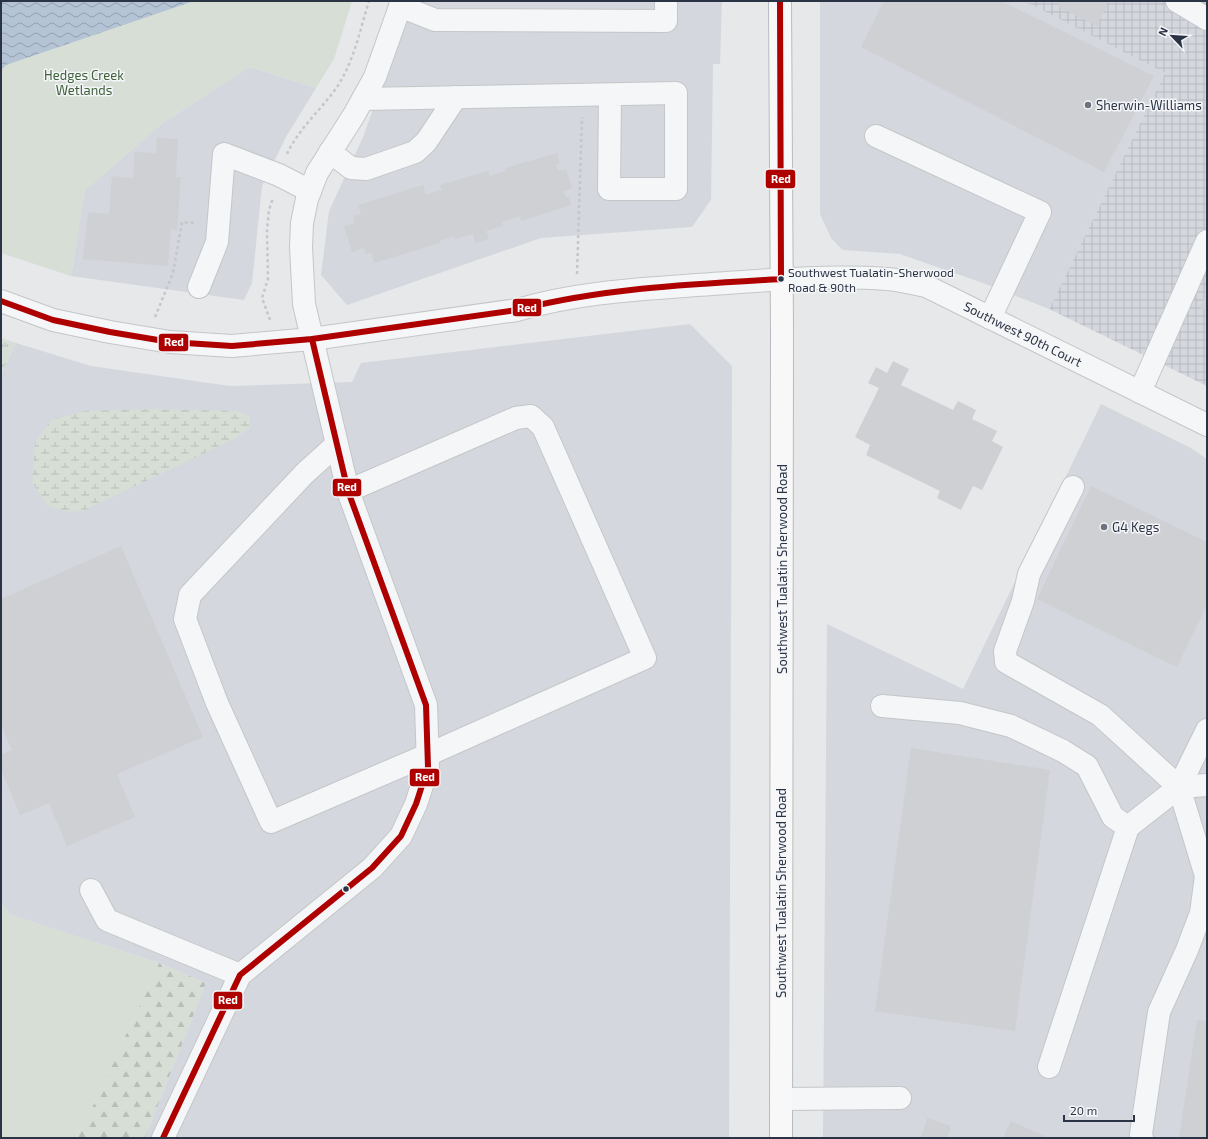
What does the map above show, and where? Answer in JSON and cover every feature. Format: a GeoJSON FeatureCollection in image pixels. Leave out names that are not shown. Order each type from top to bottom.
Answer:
{"type":"FeatureCollection","features":[{"type":"Feature","properties":{"kind":"highway","name":"Southwest Tualatin Sherwood Road"},"geometry":{"type":"LineString","coordinates":[[780,1],[781,1138]]}},
{"type":"Feature","properties":{"kind":"street"},"geometry":{"type":"LineString","coordinates":[[163,1138],[240,975],[372,868],[401,836],[416,804],[428,767],[426,705],[348,491],[304,304],[301,247],[302,223],[310,191],[317,173],[375,77],[401,3],[435,20],[666,21],[666,1]]}},
{"type":"Feature","properties":{"kind":"street"},"geometry":{"type":"LineString","coordinates":[[1177,1],[1207,19]]}},
{"type":"Feature","properties":{"kind":"street"},"geometry":{"type":"LineString","coordinates":[[362,99],[676,93],[676,189],[609,189],[610,95]]}},
{"type":"Feature","properties":{"kind":"street"},"geometry":{"type":"LineString","coordinates":[[330,152],[351,168],[366,169],[415,152],[426,142],[456,97]]}},
{"type":"Feature","properties":{"kind":"street"},"geometry":{"type":"LineString","coordinates":[[876,136],[1040,212],[990,318]]}},
{"type":"Feature","properties":{"kind":"street"},"geometry":{"type":"LineString","coordinates":[[199,288],[217,242],[224,154],[279,175],[310,191]]}},
{"type":"Feature","properties":{"kind":"street"},"geometry":{"type":"LineString","coordinates":[[1140,392],[1207,242]]}},
{"type":"Feature","properties":{"kind":"street","name":"Southwest 90th Court"},"geometry":{"type":"LineString","coordinates":[[1,301],[53,320],[170,342],[232,346],[312,339],[517,310],[547,301],[604,291],[781,279],[833,277],[889,279],[926,286],[1207,425]]}},
{"type":"Feature","properties":{"kind":"street"},"geometry":{"type":"LineString","coordinates":[[336,445],[305,473],[190,595],[185,619],[217,703],[271,822],[427,755],[645,658],[543,427],[531,416],[516,418],[348,491]]}},
{"type":"Feature","properties":{"kind":"street"},"geometry":{"type":"LineString","coordinates":[[1073,487],[1029,574],[1023,601],[1005,651],[1006,662],[1100,715],[1179,787],[1200,831],[1206,876],[1202,905],[1186,950],[1159,1012],[1141,1134],[1142,1138]]}},
{"type":"Feature","properties":{"kind":"street"},"geometry":{"type":"LineString","coordinates":[[882,706],[960,714],[1011,726],[1063,751],[1086,766],[1113,817],[1128,827]]}},
{"type":"Feature","properties":{"kind":"street"},"geometry":{"type":"LineString","coordinates":[[1049,1067],[1128,827],[1179,787],[1207,730]]}},
{"type":"Feature","properties":{"kind":"street"},"geometry":{"type":"LineString","coordinates":[[1179,787],[1207,785]]}},
{"type":"Feature","properties":{"kind":"street"},"geometry":{"type":"LineString","coordinates":[[91,890],[107,920],[240,975]]}},
{"type":"Feature","properties":{"kind":"street"},"geometry":{"type":"LineString","coordinates":[[781,1099],[900,1098]]}},
{"type":"Feature","properties":{"kind":"path"},"geometry":{"type":"LineString","coordinates":[[576,296],[582,95]]}},
{"type":"Feature","properties":{"kind":"path"},"geometry":{"type":"LineString","coordinates":[[147,338],[173,273],[182,222],[218,225]]}},
{"type":"Feature","properties":{"kind":"shaded area"},"geometry":{"type":"Polygon","coordinates":[[[412,1],[722,1],[720,64],[713,64],[711,200],[692,227],[541,238],[347,305],[321,275],[329,211],[363,137],[412,1]]]}},
{"type":"Feature","properties":{"kind":"shaded area"},"geometry":{"type":"Polygon","coordinates":[[[820,1],[1024,1],[1165,73],[1049,309],[980,282],[900,254],[843,250],[831,238],[820,214],[820,1]]]}},
{"type":"Feature","properties":{"kind":"shaded area"},"geometry":{"type":"Polygon","coordinates":[[[1024,1],[1207,1],[1207,386],[1049,309],[1165,73],[1024,1]]]}},
{"type":"Feature","properties":{"kind":"shaded area"},"geometry":{"type":"Polygon","coordinates":[[[249,67],[316,88],[286,137],[262,186],[252,283],[244,300],[71,276],[85,190],[164,122],[249,67]]]}},
{"type":"Feature","properties":{"kind":"shaded area"},"geometry":{"type":"Polygon","coordinates":[[[690,324],[732,366],[729,1138],[145,1138],[206,983],[159,963],[11,915],[1,903],[1,375],[16,343],[91,366],[230,386],[352,382],[361,363],[690,324]]]}},
{"type":"Feature","properties":{"kind":"shaded area"},"geometry":{"type":"Polygon","coordinates":[[[1101,404],[1191,448],[1207,459],[1207,1138],[823,1138],[827,624],[963,689],[1101,404]]]}},
{"type":"Feature","properties":{"kind":"green space","name":"Hedges Creek Wetlands"},"geometry":{"type":"Polygon","coordinates":[[[1,1],[352,1],[334,59],[316,88],[249,67],[164,122],[85,190],[71,276],[1,253],[1,1]]]}},
{"type":"Feature","properties":{"kind":"green space"},"geometry":{"type":"Polygon","coordinates":[[[1,338],[16,343],[1,375],[1,338]]]}},
{"type":"Feature","properties":{"kind":"green space"},"geometry":{"type":"Polygon","coordinates":[[[154,409],[236,411],[250,416],[250,427],[236,438],[83,511],[68,512],[47,506],[32,482],[35,443],[51,420],[85,411],[154,409]]]}},
{"type":"Feature","properties":{"kind":"green space"},"geometry":{"type":"Polygon","coordinates":[[[1,903],[11,915],[159,963],[89,1114],[76,1138],[1,1138],[1,903]]]}},
{"type":"Feature","properties":{"kind":"green space"},"geometry":{"type":"Polygon","coordinates":[[[159,963],[206,983],[145,1138],[76,1138],[89,1114],[159,963]]]}},
{"type":"Feature","properties":{"kind":"water"},"geometry":{"type":"Polygon","coordinates":[[[1,1],[194,1],[6,65],[1,70],[1,1]]]}},
{"type":"Feature","properties":{"kind":"building"},"geometry":{"type":"Polygon","coordinates":[[[884,1],[1001,1],[1154,76],[1104,172],[861,47],[884,1]]]}},
{"type":"Feature","properties":{"kind":"building"},"geometry":{"type":"Polygon","coordinates":[[[1060,1],[1109,1],[1097,26],[1058,7],[1060,1]]]}},
{"type":"Feature","properties":{"kind":"building"},"geometry":{"type":"Polygon","coordinates":[[[157,138],[178,139],[176,177],[181,177],[177,230],[171,229],[168,266],[83,259],[88,212],[109,214],[112,176],[133,178],[135,152],[156,153],[157,138]]]}},
{"type":"Feature","properties":{"kind":"building"},"geometry":{"type":"Polygon","coordinates":[[[557,153],[560,164],[556,165],[558,171],[566,169],[572,188],[564,191],[566,198],[569,197],[571,205],[521,221],[520,216],[502,222],[503,226],[486,231],[489,239],[476,243],[473,234],[455,239],[454,236],[439,241],[440,243],[374,263],[371,253],[366,254],[364,248],[352,252],[344,226],[355,223],[353,216],[361,214],[358,205],[423,185],[426,195],[442,190],[440,185],[488,171],[490,176],[506,171],[505,168],[557,153]]]}},
{"type":"Feature","properties":{"kind":"building"},"geometry":{"type":"Polygon","coordinates":[[[1207,293],[1207,311],[1200,308],[1207,293]]]}},
{"type":"Feature","properties":{"kind":"building"},"geometry":{"type":"Polygon","coordinates":[[[893,361],[909,369],[901,385],[953,410],[958,401],[976,410],[972,419],[997,431],[992,441],[1003,447],[982,490],[973,486],[961,510],[937,498],[940,491],[866,455],[870,445],[855,437],[879,388],[868,383],[876,367],[887,373],[893,361]]]}},
{"type":"Feature","properties":{"kind":"building"},"geometry":{"type":"Polygon","coordinates":[[[1091,486],[1207,542],[1207,605],[1177,667],[1037,599],[1091,486]]]}},
{"type":"Feature","properties":{"kind":"building"},"geometry":{"type":"Polygon","coordinates":[[[121,546],[203,737],[117,774],[135,817],[67,846],[49,803],[20,815],[1,769],[1,754],[12,750],[1,725],[1,599],[121,546]]]}},
{"type":"Feature","properties":{"kind":"building"},"geometry":{"type":"Polygon","coordinates":[[[911,748],[1050,770],[1015,1031],[875,1011],[911,748]]]}},
{"type":"Feature","properties":{"kind":"building"},"geometry":{"type":"Polygon","coordinates":[[[1197,1020],[1207,1021],[1207,1138],[1179,1138],[1197,1020]]]}},
{"type":"Feature","properties":{"kind":"building"},"geometry":{"type":"Polygon","coordinates":[[[927,1118],[951,1126],[947,1138],[921,1138],[927,1118]]]}},
{"type":"Feature","properties":{"kind":"building"},"geometry":{"type":"Polygon","coordinates":[[[1011,1121],[1049,1138],[1003,1138],[1011,1121]]]}},
{"type":"Feature","properties":{"kind":"transit line","name":"Red"},"geometry":{"type":"LineString","coordinates":[[1,301],[53,320],[110,332],[170,342],[232,346],[312,339],[517,310],[615,292],[681,285],[781,279],[780,1]]}},
{"type":"Feature","properties":{"kind":"transit line","name":"Red"},"geometry":{"type":"LineString","coordinates":[[163,1138],[240,975],[372,868],[401,836],[416,804],[428,767],[426,705],[348,491],[312,339]]}},
{"type":"Feature","properties":{"kind":"place","name":"Sherwin-Williams"},"geometry":{"type":"Point","coordinates":[1088,105]}},
{"type":"Feature","properties":{"kind":"place","name":"Southwest Tualatin-Sherwood Road & 90th"},"geometry":{"type":"Point","coordinates":[781,279]}},
{"type":"Feature","properties":{"kind":"place","name":"G4 Kegs"},"geometry":{"type":"Point","coordinates":[1104,527]}}]}
